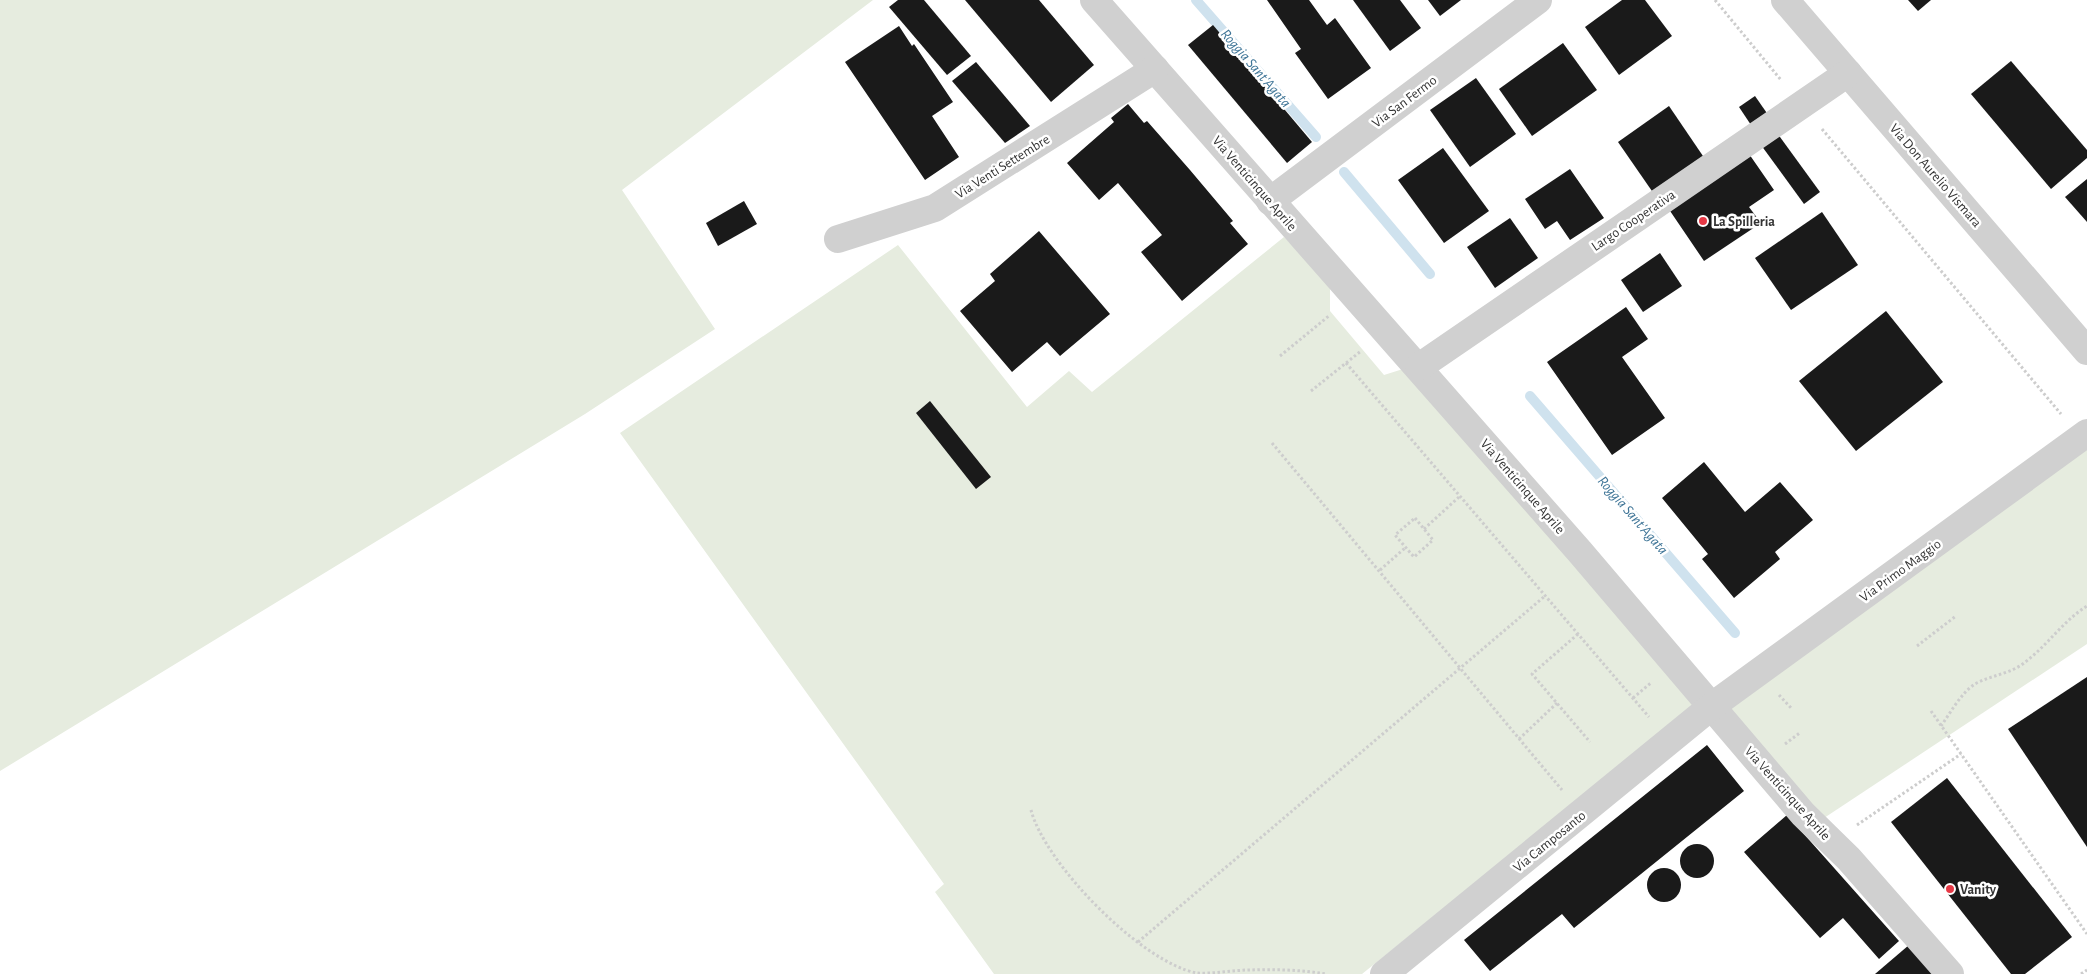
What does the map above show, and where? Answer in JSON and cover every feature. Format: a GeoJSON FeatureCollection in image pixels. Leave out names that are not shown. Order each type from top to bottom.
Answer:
{"type":"FeatureCollection","features":[{"type":"Feature","properties":{"kind":"street","name":"Via Venticinque Aprile"},"geometry":{"type":"LineString","coordinates":[[1094,0],[1418,367],[1712,706],[1803,814],[1832,842],[1950,974]]}},
{"type":"Feature","properties":{"kind":"street","name":"Via San Fermo"},"geometry":{"type":"LineString","coordinates":[[1270,201],[1538,0]]}},
{"type":"Feature","properties":{"kind":"street","name":"Via Don Aurelio Vismara"},"geometry":{"type":"LineString","coordinates":[[1785,0],[2087,351]]}},
{"type":"Feature","properties":{"kind":"street","name":"Via Venti Settembre"},"geometry":{"type":"LineString","coordinates":[[838,239],[935,208],[1155,69]]}},
{"type":"Feature","properties":{"kind":"street","name":"Largo Cooperativa"},"geometry":{"type":"LineString","coordinates":[[1418,367],[1848,73]]}},
{"type":"Feature","properties":{"kind":"street","name":"Via Primo Maggio"},"geometry":{"type":"LineString","coordinates":[[1712,706],[2084,435]]}},
{"type":"Feature","properties":{"kind":"street","name":"Via Camposanto"},"geometry":{"type":"LineString","coordinates":[[1384,974],[1712,706]]}},
{"type":"Feature","properties":{"kind":"path"},"geometry":{"type":"LineString","coordinates":[[1715,0],[1802,105],[2084,435]]}},
{"type":"Feature","properties":{"kind":"path"},"geometry":{"type":"LineString","coordinates":[[1280,356],[1354,295]]}},
{"type":"Feature","properties":{"kind":"path"},"geometry":{"type":"LineString","coordinates":[[1311,392],[1386,331]]}},
{"type":"Feature","properties":{"kind":"path"},"geometry":{"type":"LineString","coordinates":[[1346,363],[1651,719]]}},
{"type":"Feature","properties":{"kind":"path"},"geometry":{"type":"LineString","coordinates":[[1272,443],[1380,570],[1581,814]]}},
{"type":"Feature","properties":{"kind":"path"},"geometry":{"type":"LineString","coordinates":[[1424,529],[1460,497]]}},
{"type":"Feature","properties":{"kind":"path"},"geometry":{"type":"LineString","coordinates":[[1415,518],[1424,529],[1433,540],[1414,557],[1395,535],[1415,518]]}},
{"type":"Feature","properties":{"kind":"path"},"geometry":{"type":"LineString","coordinates":[[1380,570],[1405,547]]}},
{"type":"Feature","properties":{"kind":"path"},"geometry":{"type":"LineString","coordinates":[[1138,942],[1545,596]]}},
{"type":"Feature","properties":{"kind":"path"},"geometry":{"type":"LineString","coordinates":[[1941,726],[1964,695],[1974,685],[2004,674],[2022,664],[2040,650],[2079,611],[2087,606]]}},
{"type":"Feature","properties":{"kind":"path"},"geometry":{"type":"LineString","coordinates":[[1917,646],[1956,616]]}},
{"type":"Feature","properties":{"kind":"path"},"geometry":{"type":"LineString","coordinates":[[1578,634],[1532,674],[1590,742]]}},
{"type":"Feature","properties":{"kind":"path"},"geometry":{"type":"LineString","coordinates":[[1519,739],[1557,703]]}},
{"type":"Feature","properties":{"kind":"path"},"geometry":{"type":"LineString","coordinates":[[1931,711],[2087,934]]}},
{"type":"Feature","properties":{"kind":"path"},"geometry":{"type":"LineString","coordinates":[[1832,842],[1961,754]]}},
{"type":"Feature","properties":{"kind":"path"},"geometry":{"type":"LineString","coordinates":[[1031,810],[1044,840],[1067,874],[1098,909],[1158,956],[1189,972],[1200,974],[1250,970],[1326,974]]}},
{"type":"Feature","properties":{"kind":"path"},"geometry":{"type":"LineString","coordinates":[[2081,974],[2087,970]]}},
{"type":"Feature","properties":{"kind":"shaded area"},"geometry":{"type":"Polygon","coordinates":[[[0,0],[873,0],[622,190],[715,329],[585,414],[0,771],[0,0]]]}},
{"type":"Feature","properties":{"kind":"shaded area"},"geometry":{"type":"Polygon","coordinates":[[[1284,237],[1330,284],[1330,311],[1384,375],[1403,369],[1700,702],[1362,974],[994,974],[935,892],[944,884],[620,433],[898,245],[1027,407],[1069,371],[1092,392],[1284,237]]]}},
{"type":"Feature","properties":{"kind":"shaded area"},"geometry":{"type":"Polygon","coordinates":[[[2087,434],[2087,644],[1815,824],[1714,706],[2087,434]]]}},
{"type":"Feature","properties":{"kind":"building"},"geometry":{"type":"Polygon","coordinates":[[[898,0],[924,0],[971,56],[947,75],[889,7],[898,0]]]}},
{"type":"Feature","properties":{"kind":"building"},"geometry":{"type":"Polygon","coordinates":[[[965,0],[1039,0],[1094,65],[1051,102],[965,0]]]}},
{"type":"Feature","properties":{"kind":"building"},"geometry":{"type":"Polygon","coordinates":[[[1267,0],[1309,0],[1327,25],[1335,18],[1371,68],[1328,99],[1295,53],[1301,49],[1267,0]]]}},
{"type":"Feature","properties":{"kind":"building"},"geometry":{"type":"Polygon","coordinates":[[[1353,0],[1400,0],[1421,28],[1390,51],[1353,0]]]}},
{"type":"Feature","properties":{"kind":"building"},"geometry":{"type":"Polygon","coordinates":[[[1428,0],[1461,0],[1440,16],[1428,0]]]}},
{"type":"Feature","properties":{"kind":"building"},"geometry":{"type":"Polygon","coordinates":[[[1622,0],[1645,0],[1672,36],[1619,75],[1585,27],[1622,0]]]}},
{"type":"Feature","properties":{"kind":"building"},"geometry":{"type":"Polygon","coordinates":[[[1908,0],[1931,0],[1918,11],[1908,0]]]}},
{"type":"Feature","properties":{"kind":"building"},"geometry":{"type":"Polygon","coordinates":[[[1213,25],[1312,142],[1287,163],[1188,45],[1213,25]]]}},
{"type":"Feature","properties":{"kind":"building"},"geometry":{"type":"Polygon","coordinates":[[[899,26],[912,46],[914,44],[953,102],[932,116],[959,157],[925,180],[845,62],[899,26]]]}},
{"type":"Feature","properties":{"kind":"building"},"geometry":{"type":"Polygon","coordinates":[[[1563,43],[1597,90],[1532,136],[1499,89],[1563,43]]]}},
{"type":"Feature","properties":{"kind":"building"},"geometry":{"type":"Polygon","coordinates":[[[2011,61],[2087,150],[2087,158],[2051,189],[1971,94],[2011,61]]]}},
{"type":"Feature","properties":{"kind":"building"},"geometry":{"type":"Polygon","coordinates":[[[976,62],[1030,126],[1005,143],[952,81],[976,62]]]}},
{"type":"Feature","properties":{"kind":"building"},"geometry":{"type":"Polygon","coordinates":[[[1476,78],[1516,134],[1470,167],[1430,110],[1476,78]]]}},
{"type":"Feature","properties":{"kind":"building"},"geometry":{"type":"Polygon","coordinates":[[[1755,96],[1771,119],[1755,131],[1739,107],[1755,96]]]}},
{"type":"Feature","properties":{"kind":"building"},"geometry":{"type":"Polygon","coordinates":[[[1128,104],[1144,123],[1147,121],[1190,170],[1233,221],[1230,223],[1248,244],[1182,301],[1141,252],[1162,235],[1118,183],[1099,200],[1067,163],[1114,122],[1111,118],[1128,104]]]}},
{"type":"Feature","properties":{"kind":"building"},"geometry":{"type":"Polygon","coordinates":[[[1669,106],[1705,159],[1654,194],[1618,142],[1669,106]]]}},
{"type":"Feature","properties":{"kind":"building"},"geometry":{"type":"Polygon","coordinates":[[[1777,133],[1820,192],[1804,204],[1761,145],[1777,133]]]}},
{"type":"Feature","properties":{"kind":"building"},"geometry":{"type":"Polygon","coordinates":[[[1443,148],[1489,211],[1444,243],[1398,180],[1443,148]]]}},
{"type":"Feature","properties":{"kind":"building"},"geometry":{"type":"Polygon","coordinates":[[[1747,151],[1774,190],[1749,207],[1761,223],[1704,261],[1666,205],[1747,151]]]}},
{"type":"Feature","properties":{"kind":"building"},"geometry":{"type":"Polygon","coordinates":[[[1570,169],[1604,218],[1570,240],[1557,221],[1545,229],[1525,199],[1570,169]]]}},
{"type":"Feature","properties":{"kind":"building"},"geometry":{"type":"Polygon","coordinates":[[[2087,179],[2087,222],[2065,197],[2087,179]]]}},
{"type":"Feature","properties":{"kind":"building"},"geometry":{"type":"Polygon","coordinates":[[[744,201],[757,224],[718,246],[706,223],[744,201]]]}},
{"type":"Feature","properties":{"kind":"building"},"geometry":{"type":"Polygon","coordinates":[[[1822,212],[1858,265],[1791,310],[1755,258],[1822,212]]]}},
{"type":"Feature","properties":{"kind":"building"},"geometry":{"type":"Polygon","coordinates":[[[1510,218],[1538,258],[1495,288],[1467,247],[1510,218]]]}},
{"type":"Feature","properties":{"kind":"building"},"geometry":{"type":"Polygon","coordinates":[[[1039,231],[1110,314],[1060,356],[1047,342],[1012,372],[960,311],[995,281],[990,274],[1039,231]]]}},
{"type":"Feature","properties":{"kind":"building"},"geometry":{"type":"Polygon","coordinates":[[[1660,253],[1682,286],[1643,312],[1621,280],[1660,253]]]}},
{"type":"Feature","properties":{"kind":"building"},"geometry":{"type":"Polygon","coordinates":[[[1626,307],[1648,339],[1622,357],[1665,418],[1612,455],[1547,362],[1626,307]]]}},
{"type":"Feature","properties":{"kind":"building"},"geometry":{"type":"Polygon","coordinates":[[[1886,311],[1943,382],[1856,451],[1799,381],[1886,311]]]}},
{"type":"Feature","properties":{"kind":"building"},"geometry":{"type":"Polygon","coordinates":[[[930,401],[991,477],[976,489],[916,413],[930,401]]]}},
{"type":"Feature","properties":{"kind":"building"},"geometry":{"type":"Polygon","coordinates":[[[1704,462],[1745,512],[1780,482],[1813,520],[1775,552],[1780,559],[1734,598],[1702,559],[1708,554],[1662,498],[1704,462]]]}},
{"type":"Feature","properties":{"kind":"building"},"geometry":{"type":"Polygon","coordinates":[[[2087,677],[2087,847],[2008,729],[2087,677]]]}},
{"type":"Feature","properties":{"kind":"building"},"geometry":{"type":"Polygon","coordinates":[[[1707,745],[1744,791],[1574,928],[1562,914],[1490,971],[1464,940],[1707,745]]]}},
{"type":"Feature","properties":{"kind":"building"},"geometry":{"type":"Polygon","coordinates":[[[1947,778],[2072,937],[2025,974],[2011,974],[1891,822],[1947,778]]]}},
{"type":"Feature","properties":{"kind":"building"},"geometry":{"type":"Polygon","coordinates":[[[1787,815],[1899,941],[1879,959],[1843,918],[1820,938],[1744,852],[1787,815]]]}},
{"type":"Feature","properties":{"kind":"building"},"geometry":{"type":"Polygon","coordinates":[[[1697,844],[1709,849],[1714,861],[1709,873],[1697,878],[1685,873],[1680,861],[1685,849],[1697,844]]]}},
{"type":"Feature","properties":{"kind":"building"},"geometry":{"type":"Polygon","coordinates":[[[1664,868],[1676,873],[1681,885],[1676,897],[1664,902],[1652,897],[1647,885],[1652,873],[1664,868]]]}},
{"type":"Feature","properties":{"kind":"building"},"geometry":{"type":"Polygon","coordinates":[[[1909,945],[1933,974],[1875,974],[1909,945]]]}},
{"type":"Feature","properties":{"kind":"waterway","name":"Roggia Sant'Agata"},"geometry":{"type":"LineString","coordinates":[[1196,0],[1316,137]]}},
{"type":"Feature","properties":{"kind":"waterway","name":"Roggia Sant'Agata"},"geometry":{"type":"LineString","coordinates":[[1344,172],[1430,274]]}},
{"type":"Feature","properties":{"kind":"waterway","name":"Roggia Sant'Agata"},"geometry":{"type":"LineString","coordinates":[[1530,396],[1735,633]]}},
{"type":"Feature","properties":{"kind":"place","name":"La Spilleria"},"geometry":{"type":"Point","coordinates":[1703,221]}},
{"type":"Feature","properties":{"kind":"place","name":"Vanity"},"geometry":{"type":"Point","coordinates":[1950,889]}}]}
